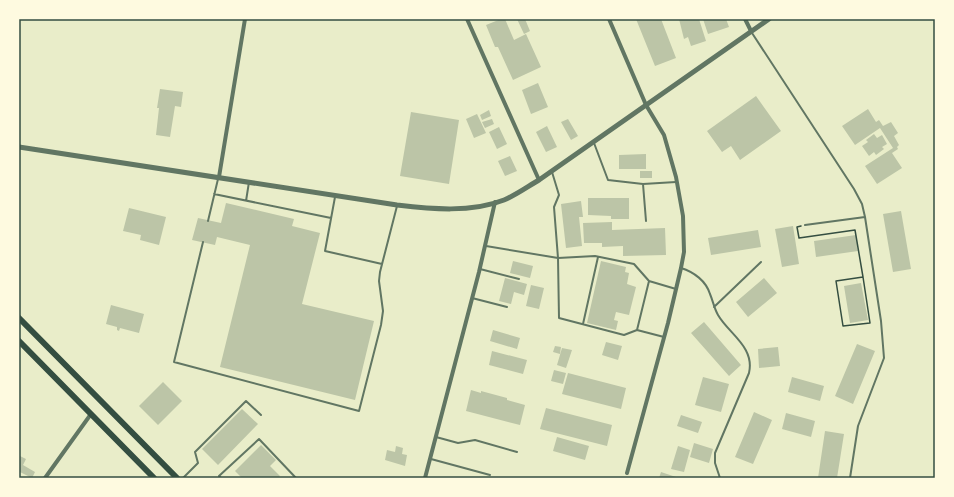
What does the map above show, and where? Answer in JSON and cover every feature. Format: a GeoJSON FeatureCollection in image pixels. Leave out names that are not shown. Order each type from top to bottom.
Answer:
{"type":"FeatureCollection","features":[{"type":"Feature","properties":{"kind":"main road"},"geometry":{"type":"LineString","coordinates":[[19,318],[177,478]]}},
{"type":"Feature","properties":{"kind":"main road"},"geometry":{"type":"LineString","coordinates":[[19,341],[154,478]]}},
{"type":"Feature","properties":{"kind":"street"},"geometry":{"type":"LineString","coordinates":[[218,177],[245,19]]}},
{"type":"Feature","properties":{"kind":"street"},"geometry":{"type":"LineString","coordinates":[[467,19],[539,180]]}},
{"type":"Feature","properties":{"kind":"street"},"geometry":{"type":"LineString","coordinates":[[609,19],[646,105],[664,135],[677,182],[683,216],[684,252],[681,268],[664,336],[626,473]]}},
{"type":"Feature","properties":{"kind":"street"},"geometry":{"type":"LineString","coordinates":[[745,19],[751,32]]}},
{"type":"Feature","properties":{"kind":"street"},"geometry":{"type":"LineString","coordinates":[[19,147],[397,205],[442,210],[483,205],[511,196],[539,180],[769,19]]}},
{"type":"Feature","properties":{"kind":"street"},"geometry":{"type":"LineString","coordinates":[[425,478],[480,269],[495,202]]}},
{"type":"Feature","properties":{"kind":"street"},"geometry":{"type":"LineString","coordinates":[[45,478],[91,414]]}},
{"type":"Feature","properties":{"kind":"lane"},"geometry":{"type":"LineString","coordinates":[[751,32],[854,189],[862,204],[865,217],[881,321],[884,358],[858,426],[850,478]]}},
{"type":"Feature","properties":{"kind":"lane"},"geometry":{"type":"LineString","coordinates":[[594,142],[608,180],[643,184],[677,182]]}},
{"type":"Feature","properties":{"kind":"lane"},"geometry":{"type":"LineString","coordinates":[[552,171],[559,196],[554,207],[558,258],[559,318],[624,335],[637,330],[664,336]]}},
{"type":"Feature","properties":{"kind":"lane"},"geometry":{"type":"LineString","coordinates":[[208,221],[218,177]]}},
{"type":"Feature","properties":{"kind":"lane"},"geometry":{"type":"LineString","coordinates":[[246,201],[249,182]]}},
{"type":"Feature","properties":{"kind":"lane"},"geometry":{"type":"LineString","coordinates":[[643,184],[646,221]]}},
{"type":"Feature","properties":{"kind":"lane"},"geometry":{"type":"LineString","coordinates":[[214,194],[331,218]]}},
{"type":"Feature","properties":{"kind":"lane"},"geometry":{"type":"LineString","coordinates":[[335,195],[325,251],[382,264]]}},
{"type":"Feature","properties":{"kind":"lane"},"geometry":{"type":"LineString","coordinates":[[203,242],[174,362],[359,411],[381,325],[383,311],[379,281],[397,205]]}},
{"type":"Feature","properties":{"kind":"lane"},"geometry":{"type":"LineString","coordinates":[[805,225],[865,217]]}},
{"type":"Feature","properties":{"kind":"lane"},"geometry":{"type":"LineString","coordinates":[[485,246],[558,258],[598,256],[634,264],[649,281],[676,289]]}},
{"type":"Feature","properties":{"kind":"lane"},"geometry":{"type":"LineString","coordinates":[[582,324],[598,256]]}},
{"type":"Feature","properties":{"kind":"lane"},"geometry":{"type":"LineString","coordinates":[[714,307],[761,262]]}},
{"type":"Feature","properties":{"kind":"lane"},"geometry":{"type":"LineString","coordinates":[[681,268],[695,274],[704,282],[719,317],[746,349],[750,362],[749,373],[715,453],[715,463],[720,478]]}},
{"type":"Feature","properties":{"kind":"lane"},"geometry":{"type":"LineString","coordinates":[[480,269],[519,279]]}},
{"type":"Feature","properties":{"kind":"lane"},"geometry":{"type":"LineString","coordinates":[[637,330],[649,281]]}},
{"type":"Feature","properties":{"kind":"lane"},"geometry":{"type":"LineString","coordinates":[[472,298],[508,308]]}},
{"type":"Feature","properties":{"kind":"lane"},"geometry":{"type":"LineString","coordinates":[[183,478],[198,463],[195,452],[246,401],[261,415]]}},
{"type":"Feature","properties":{"kind":"lane"},"geometry":{"type":"LineString","coordinates":[[436,437],[458,442],[475,440],[517,452]]}},
{"type":"Feature","properties":{"kind":"lane"},"geometry":{"type":"LineString","coordinates":[[221,478],[219,476],[259,439],[296,478]]}},
{"type":"Feature","properties":{"kind":"lane"},"geometry":{"type":"LineString","coordinates":[[430,458],[490,475]]}},
{"type":"Feature","properties":{"kind":"path"},"geometry":{"type":"LineString","coordinates":[[805,225],[797,227],[799,238],[855,230],[863,277],[870,323],[844,326],[836,281],[863,277]]}},
{"type":"Feature","properties":{"kind":"building"},"geometry":{"type":"Polygon","coordinates":[[[501,19],[505,19],[514,40],[526,34],[541,67],[513,80],[498,47],[495,47],[486,25],[501,19]]]}},
{"type":"Feature","properties":{"kind":"building"},"geometry":{"type":"Polygon","coordinates":[[[517,19],[525,19],[530,31],[524,34],[517,19]]]}},
{"type":"Feature","properties":{"kind":"building"},"geometry":{"type":"Polygon","coordinates":[[[636,19],[661,19],[676,58],[655,66],[636,19]]]}},
{"type":"Feature","properties":{"kind":"building"},"geometry":{"type":"Polygon","coordinates":[[[679,19],[699,19],[706,41],[691,46],[688,37],[684,39],[679,19]]]}},
{"type":"Feature","properties":{"kind":"building"},"geometry":{"type":"Polygon","coordinates":[[[703,19],[726,19],[729,27],[708,34],[703,19]]]}},
{"type":"Feature","properties":{"kind":"building"},"geometry":{"type":"Polygon","coordinates":[[[538,83],[548,107],[531,114],[522,90],[538,83]]]}},
{"type":"Feature","properties":{"kind":"building"},"geometry":{"type":"Polygon","coordinates":[[[160,89],[183,92],[181,107],[175,106],[170,137],[156,135],[159,108],[157,108],[160,89]]]}},
{"type":"Feature","properties":{"kind":"building"},"geometry":{"type":"Polygon","coordinates":[[[756,96],[781,131],[740,160],[731,146],[722,152],[707,131],[756,96]]]}},
{"type":"Feature","properties":{"kind":"building"},"geometry":{"type":"Polygon","coordinates":[[[868,109],[876,122],[879,120],[883,126],[891,122],[898,133],[894,136],[899,145],[897,147],[898,149],[892,153],[902,168],[877,184],[865,166],[893,148],[880,128],[855,145],[842,126],[868,109]]]}},
{"type":"Feature","properties":{"kind":"building"},"geometry":{"type":"Polygon","coordinates":[[[489,110],[491,116],[482,120],[480,115],[489,110]]]}},
{"type":"Feature","properties":{"kind":"building"},"geometry":{"type":"Polygon","coordinates":[[[411,112],[459,120],[449,184],[400,176],[411,112]]]}},
{"type":"Feature","properties":{"kind":"building"},"geometry":{"type":"Polygon","coordinates":[[[477,114],[486,133],[474,138],[466,119],[477,114]]]}},
{"type":"Feature","properties":{"kind":"building"},"geometry":{"type":"Polygon","coordinates":[[[492,119],[494,124],[485,128],[482,122],[492,119]]]}},
{"type":"Feature","properties":{"kind":"building"},"geometry":{"type":"Polygon","coordinates":[[[568,119],[578,136],[571,140],[561,122],[568,119]]]}},
{"type":"Feature","properties":{"kind":"building"},"geometry":{"type":"Polygon","coordinates":[[[547,126],[557,147],[546,152],[536,132],[547,126]]]}},
{"type":"Feature","properties":{"kind":"building"},"geometry":{"type":"Polygon","coordinates":[[[499,127],[507,144],[497,149],[489,132],[499,127]]]}},
{"type":"Feature","properties":{"kind":"building"},"geometry":{"type":"Polygon","coordinates":[[[874,134],[877,138],[882,135],[887,144],[882,147],[884,149],[876,155],[874,152],[869,156],[862,146],[868,142],[866,140],[874,134]]]}},
{"type":"Feature","properties":{"kind":"building"},"geometry":{"type":"Polygon","coordinates":[[[646,154],[646,169],[619,169],[619,155],[646,154]]]}},
{"type":"Feature","properties":{"kind":"building"},"geometry":{"type":"Polygon","coordinates":[[[510,156],[517,171],[505,176],[498,161],[510,156]]]}},
{"type":"Feature","properties":{"kind":"building"},"geometry":{"type":"Polygon","coordinates":[[[640,171],[652,171],[652,178],[640,178],[640,171]]]}},
{"type":"Feature","properties":{"kind":"building"},"geometry":{"type":"Polygon","coordinates":[[[588,198],[629,198],[629,219],[611,219],[611,216],[588,215],[588,198]]]}},
{"type":"Feature","properties":{"kind":"building"},"geometry":{"type":"Polygon","coordinates":[[[581,201],[583,217],[579,217],[582,246],[566,248],[561,204],[581,201]]]}},
{"type":"Feature","properties":{"kind":"building"},"geometry":{"type":"Polygon","coordinates":[[[226,203],[294,219],[292,226],[320,233],[302,304],[374,321],[355,400],[220,367],[250,245],[217,237],[215,245],[192,240],[198,218],[221,223],[226,203]]]}},
{"type":"Feature","properties":{"kind":"building"},"geometry":{"type":"Polygon","coordinates":[[[129,208],[166,217],[159,245],[140,240],[141,235],[123,231],[129,208]]]}},
{"type":"Feature","properties":{"kind":"building"},"geometry":{"type":"Polygon","coordinates":[[[901,211],[911,269],[893,272],[883,214],[901,211]]]}},
{"type":"Feature","properties":{"kind":"building"},"geometry":{"type":"Polygon","coordinates":[[[612,222],[612,230],[665,228],[666,255],[623,256],[623,246],[602,247],[602,243],[584,243],[583,223],[612,222]]]}},
{"type":"Feature","properties":{"kind":"building"},"geometry":{"type":"Polygon","coordinates":[[[793,226],[799,264],[782,267],[775,229],[793,226]]]}},
{"type":"Feature","properties":{"kind":"building"},"geometry":{"type":"Polygon","coordinates":[[[758,230],[761,247],[711,255],[708,238],[758,230]]]}},
{"type":"Feature","properties":{"kind":"building"},"geometry":{"type":"Polygon","coordinates":[[[856,235],[858,251],[816,257],[814,241],[856,235]]]}},
{"type":"Feature","properties":{"kind":"building"},"geometry":{"type":"Polygon","coordinates":[[[513,261],[533,266],[530,278],[510,273],[513,261]]]}},
{"type":"Feature","properties":{"kind":"building"},"geometry":{"type":"Polygon","coordinates":[[[601,261],[626,267],[625,272],[629,273],[627,284],[636,287],[629,315],[616,312],[614,320],[618,321],[616,330],[587,323],[601,261]]]}},
{"type":"Feature","properties":{"kind":"building"},"geometry":{"type":"Polygon","coordinates":[[[505,278],[527,284],[524,295],[514,292],[511,304],[499,301],[505,278]]]}},
{"type":"Feature","properties":{"kind":"building"},"geometry":{"type":"Polygon","coordinates":[[[764,278],[777,293],[748,317],[736,302],[764,278]]]}},
{"type":"Feature","properties":{"kind":"building"},"geometry":{"type":"Polygon","coordinates":[[[861,283],[868,320],[850,323],[844,286],[861,283]]]}},
{"type":"Feature","properties":{"kind":"building"},"geometry":{"type":"Polygon","coordinates":[[[531,285],[544,288],[539,309],[526,306],[531,285]]]}},
{"type":"Feature","properties":{"kind":"building"},"geometry":{"type":"Polygon","coordinates":[[[111,305],[144,314],[139,333],[120,328],[119,331],[117,330],[117,327],[106,324],[111,305]]]}},
{"type":"Feature","properties":{"kind":"building"},"geometry":{"type":"Polygon","coordinates":[[[704,322],[741,365],[729,376],[691,333],[704,322]]]}},
{"type":"Feature","properties":{"kind":"building"},"geometry":{"type":"Polygon","coordinates":[[[493,330],[520,338],[517,349],[490,341],[493,330]]]}},
{"type":"Feature","properties":{"kind":"building"},"geometry":{"type":"Polygon","coordinates":[[[606,342],[622,346],[618,360],[602,355],[606,342]]]}},
{"type":"Feature","properties":{"kind":"building"},"geometry":{"type":"Polygon","coordinates":[[[857,344],[875,351],[853,404],[835,396],[857,344]]]}},
{"type":"Feature","properties":{"kind":"building"},"geometry":{"type":"Polygon","coordinates":[[[555,346],[561,347],[560,354],[553,352],[555,346]]]}},
{"type":"Feature","properties":{"kind":"building"},"geometry":{"type":"Polygon","coordinates":[[[778,347],[780,366],[759,368],[758,349],[778,347]]]}},
{"type":"Feature","properties":{"kind":"building"},"geometry":{"type":"Polygon","coordinates":[[[562,348],[572,350],[566,368],[557,365],[562,348]]]}},
{"type":"Feature","properties":{"kind":"building"},"geometry":{"type":"Polygon","coordinates":[[[492,351],[527,360],[523,374],[489,365],[492,351]]]}},
{"type":"Feature","properties":{"kind":"building"},"geometry":{"type":"Polygon","coordinates":[[[554,370],[566,373],[563,384],[551,381],[554,370]]]}},
{"type":"Feature","properties":{"kind":"building"},"geometry":{"type":"Polygon","coordinates":[[[568,373],[626,388],[621,409],[562,394],[568,373]]]}},
{"type":"Feature","properties":{"kind":"building"},"geometry":{"type":"Polygon","coordinates":[[[703,377],[729,384],[721,412],[695,405],[703,377]]]}},
{"type":"Feature","properties":{"kind":"building"},"geometry":{"type":"Polygon","coordinates":[[[792,377],[824,386],[820,401],[788,392],[792,377]]]}},
{"type":"Feature","properties":{"kind":"building"},"geometry":{"type":"Polygon","coordinates":[[[163,382],[182,401],[158,425],[139,406],[163,382]]]}},
{"type":"Feature","properties":{"kind":"building"},"geometry":{"type":"Polygon","coordinates":[[[471,390],[507,398],[507,400],[525,405],[520,425],[466,411],[471,390]]]}},
{"type":"Feature","properties":{"kind":"building"},"geometry":{"type":"Polygon","coordinates":[[[546,408],[612,425],[607,446],[540,429],[546,408]]]}},
{"type":"Feature","properties":{"kind":"building"},"geometry":{"type":"Polygon","coordinates":[[[242,409],[258,424],[218,465],[202,449],[242,409]]]}},
{"type":"Feature","properties":{"kind":"building"},"geometry":{"type":"Polygon","coordinates":[[[754,412],[772,420],[753,464],[735,457],[754,412]]]}},
{"type":"Feature","properties":{"kind":"building"},"geometry":{"type":"Polygon","coordinates":[[[786,413],[815,421],[811,437],[782,429],[786,413]]]}},
{"type":"Feature","properties":{"kind":"building"},"geometry":{"type":"Polygon","coordinates":[[[681,415],[702,422],[698,433],[677,426],[681,415]]]}},
{"type":"Feature","properties":{"kind":"building"},"geometry":{"type":"Polygon","coordinates":[[[825,431],[844,434],[837,478],[818,478],[825,431]]]}},
{"type":"Feature","properties":{"kind":"building"},"geometry":{"type":"Polygon","coordinates":[[[557,437],[589,446],[585,460],[553,451],[557,437]]]}},
{"type":"Feature","properties":{"kind":"building"},"geometry":{"type":"Polygon","coordinates":[[[694,443],[713,449],[709,463],[690,457],[694,443]]]}},
{"type":"Feature","properties":{"kind":"building"},"geometry":{"type":"Polygon","coordinates":[[[261,445],[276,460],[270,466],[280,476],[278,478],[242,478],[235,471],[261,445]]]}},
{"type":"Feature","properties":{"kind":"building"},"geometry":{"type":"Polygon","coordinates":[[[396,446],[403,448],[402,454],[407,455],[405,466],[385,460],[387,450],[395,452],[396,446]]]}},
{"type":"Feature","properties":{"kind":"building"},"geometry":{"type":"Polygon","coordinates":[[[678,446],[690,450],[684,472],[671,469],[678,446]]]}},
{"type":"Feature","properties":{"kind":"building"},"geometry":{"type":"Polygon","coordinates":[[[20,456],[26,459],[23,465],[35,472],[32,478],[20,472],[19,474],[20,456]]]}},
{"type":"Feature","properties":{"kind":"building"},"geometry":{"type":"Polygon","coordinates":[[[661,472],[679,478],[659,478],[661,472]]]}}]}
